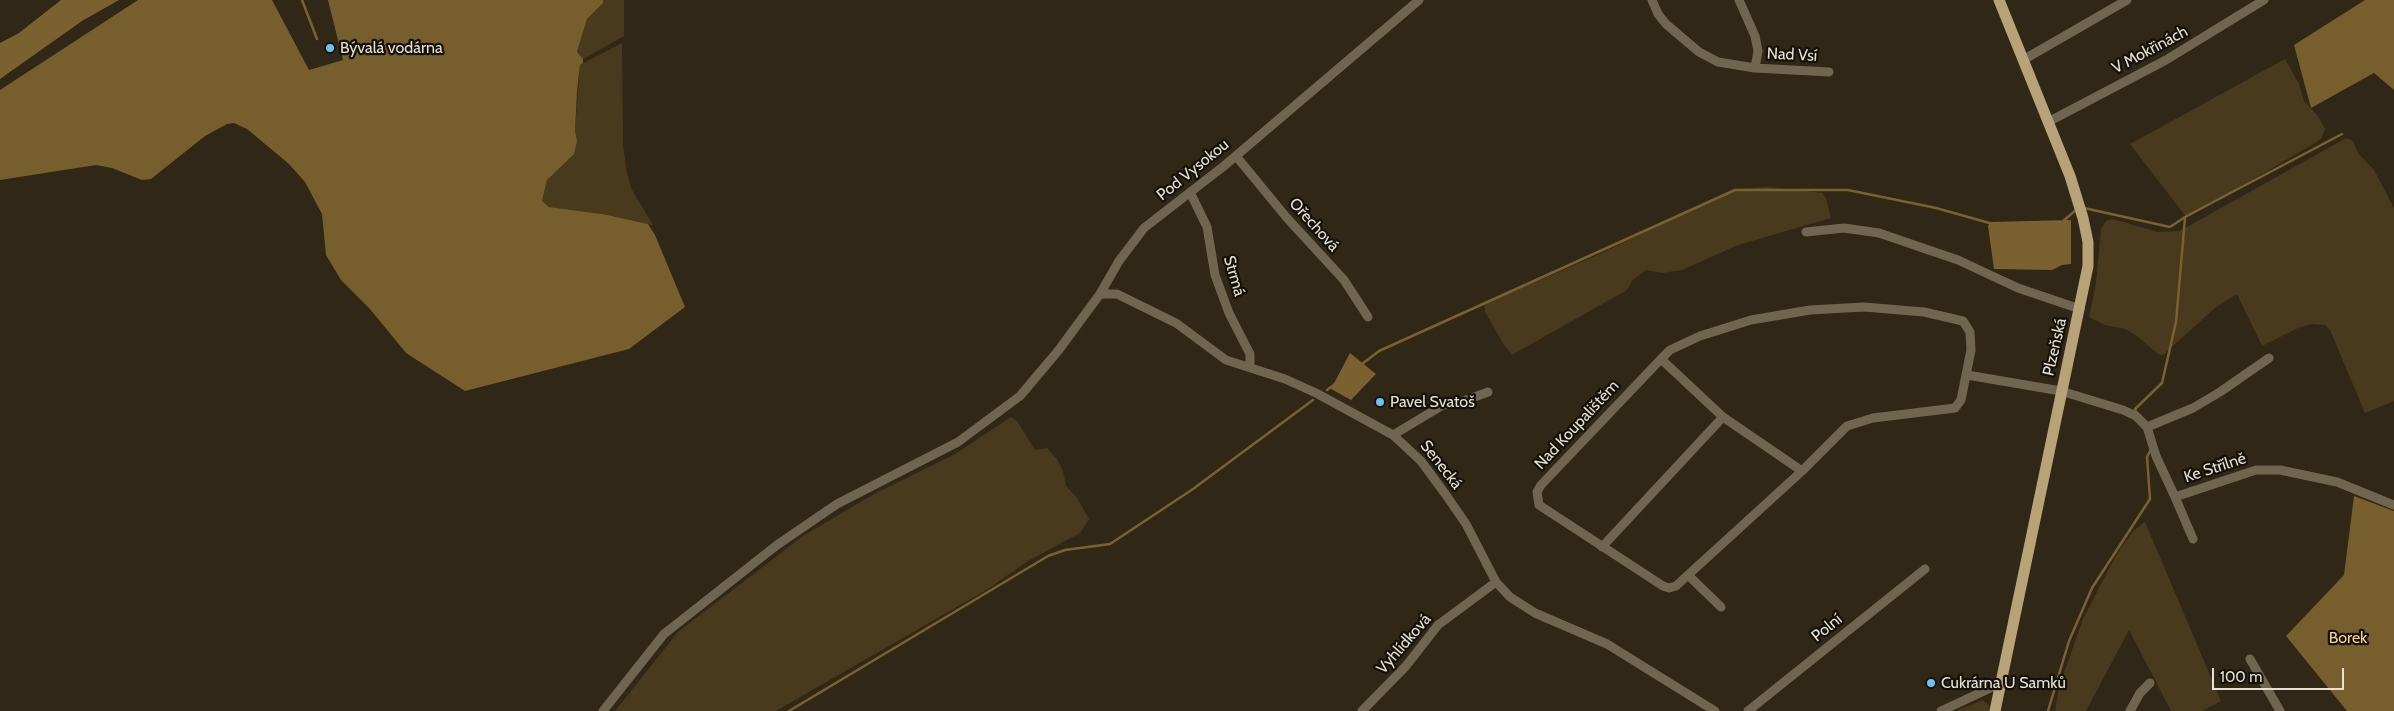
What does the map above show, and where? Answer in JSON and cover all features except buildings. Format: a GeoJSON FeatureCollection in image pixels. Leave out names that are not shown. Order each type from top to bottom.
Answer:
{"type":"FeatureCollection","features":[{"type":"Feature","properties":{"kind":"main road","name":"Plzeňská"},"geometry":{"type":"LineString","coordinates":[[1995,711],[1999,684],[2088,266],[2088,242],[2075,192],[1999,0]]}},
{"type":"Feature","properties":{"kind":"street","name":"Pod Vysokou"},"geometry":{"type":"LineString","coordinates":[[603,711],[664,634],[777,545],[838,504],[958,442],[1020,396],[1058,351],[1100,294],[1119,261],[1144,228],[1236,156],[1419,0]]}},
{"type":"Feature","properties":{"kind":"street","name":"Nad Vsí"},"geometry":{"type":"LineString","coordinates":[[1652,0],[1658,14],[1666,24],[1700,52],[1718,62],[1755,68],[1828,72]]}},
{"type":"Feature","properties":{"kind":"street","name":"Nad Vsí"},"geometry":{"type":"LineString","coordinates":[[1739,0],[1755,36],[1758,51],[1755,68]]}},
{"type":"Feature","properties":{"kind":"street"},"geometry":{"type":"LineString","coordinates":[[2023,60],[2127,0]]}},
{"type":"Feature","properties":{"kind":"street","name":"V Mokřinách"},"geometry":{"type":"LineString","coordinates":[[2048,122],[2166,60],[2264,0]]}},
{"type":"Feature","properties":{"kind":"street","name":"Ořechová"},"geometry":{"type":"LineString","coordinates":[[1236,156],[1287,218],[1344,280],[1368,317]]}},
{"type":"Feature","properties":{"kind":"street","name":"Strmá"},"geometry":{"type":"LineString","coordinates":[[1190,192],[1207,227],[1215,275],[1229,313],[1250,354],[1250,367]]}},
{"type":"Feature","properties":{"kind":"street"},"geometry":{"type":"LineString","coordinates":[[1806,232],[1844,228],[1878,233],[1958,260],[2018,288],[2080,309]]}},
{"type":"Feature","properties":{"kind":"street","name":"Senecká"},"geometry":{"type":"LineString","coordinates":[[1100,294],[1117,294],[1176,323],[1226,360],[1250,367],[1316,393],[1393,435],[1421,461],[1446,495],[1466,524],[1496,582],[1510,597],[1535,613],[1607,644],[1715,711]]}},
{"type":"Feature","properties":{"kind":"street","name":"Nad Koupalištěm"},"geometry":{"type":"LineString","coordinates":[[1864,307],[1924,312],[1963,321],[1970,332],[1971,350],[1967,375],[1961,400],[1955,408],[1872,418],[1847,426],[1802,471],[1676,586],[1663,586],[1539,505],[1537,492],[1661,359],[1670,350],[1700,336],[1751,320],[1810,310],[1864,307]]}},
{"type":"Feature","properties":{"kind":"street"},"geometry":{"type":"LineString","coordinates":[[1967,375],[2061,392],[2123,410],[2136,416],[2147,427],[2193,408],[2220,392],[2268,358]]}},
{"type":"Feature","properties":{"kind":"street"},"geometry":{"type":"LineString","coordinates":[[1661,359],[1723,417],[1802,471]]}},
{"type":"Feature","properties":{"kind":"street"},"geometry":{"type":"LineString","coordinates":[[1393,435],[1443,405],[1461,402],[1488,392]]}},
{"type":"Feature","properties":{"kind":"street"},"geometry":{"type":"LineString","coordinates":[[1602,547],[1723,417]]}},
{"type":"Feature","properties":{"kind":"street","name":"Ke Střílně"},"geometry":{"type":"LineString","coordinates":[[2147,427],[2156,456],[2175,497],[2256,470],[2280,470],[2337,482],[2394,505]]}},
{"type":"Feature","properties":{"kind":"street"},"geometry":{"type":"LineString","coordinates":[[2175,497],[2193,539]]}},
{"type":"Feature","properties":{"kind":"street","name":"Polní"},"geometry":{"type":"LineString","coordinates":[[1748,711],[1925,569]]}},
{"type":"Feature","properties":{"kind":"street"},"geometry":{"type":"LineString","coordinates":[[1688,575],[1721,607]]}},
{"type":"Feature","properties":{"kind":"street","name":"Vyhlídková"},"geometry":{"type":"LineString","coordinates":[[1362,711],[1406,666],[1438,625],[1496,582]]}},
{"type":"Feature","properties":{"kind":"street"},"geometry":{"type":"LineString","coordinates":[[2250,659],[2280,711]]}},
{"type":"Feature","properties":{"kind":"street"},"geometry":{"type":"LineString","coordinates":[[2130,711],[2140,693],[2150,683]]}},
{"type":"Feature","properties":{"kind":"street"},"geometry":{"type":"LineString","coordinates":[[1941,711],[1999,684]]}},
{"type":"Feature","properties":{"kind":"shaded area"},"geometry":{"type":"Polygon","coordinates":[[[61,0],[119,0],[82,21],[0,79],[0,43],[19,33],[61,0]]]}},
{"type":"Feature","properties":{"kind":"shaded area"},"geometry":{"type":"Polygon","coordinates":[[[603,0],[624,0],[624,36],[583,59],[577,53],[587,19],[603,3],[603,0]]]}},
{"type":"Feature","properties":{"kind":"shaded area"},"geometry":{"type":"Polygon","coordinates":[[[622,43],[623,144],[627,174],[632,190],[653,225],[602,214],[549,207],[542,201],[547,180],[577,141],[575,130],[580,65],[622,43]]]}},
{"type":"Feature","properties":{"kind":"shaded area"},"geometry":{"type":"Polygon","coordinates":[[[2285,59],[2299,84],[2304,101],[2318,116],[2325,129],[2322,137],[2317,142],[2187,218],[2130,144],[2285,59]]]}},
{"type":"Feature","properties":{"kind":"shaded area"},"geometry":{"type":"Polygon","coordinates":[[[2346,138],[2353,141],[2358,153],[2374,170],[2394,208],[2394,401],[2365,413],[2330,330],[2325,325],[2312,324],[2298,328],[2262,346],[2237,294],[2215,308],[2163,355],[2158,354],[2137,336],[2125,329],[2105,325],[2089,317],[2096,283],[2101,229],[2106,221],[2112,219],[2158,232],[2180,231],[2346,138]]]}},
{"type":"Feature","properties":{"kind":"shaded area"},"geometry":{"type":"Polygon","coordinates":[[[1768,187],[1822,193],[1826,198],[1831,218],[1738,245],[1682,270],[1662,273],[1646,270],[1633,280],[1627,290],[1512,355],[1485,312],[1484,304],[1591,258],[1736,189],[1768,187]]]}},
{"type":"Feature","properties":{"kind":"shaded area"},"geometry":{"type":"Polygon","coordinates":[[[2071,220],[2071,264],[2062,265],[2052,270],[1994,269],[1988,226],[1990,222],[2071,220]]]}},
{"type":"Feature","properties":{"kind":"shaded area"},"geometry":{"type":"Polygon","coordinates":[[[1350,353],[1376,374],[1351,400],[1331,389],[1350,353]]]}},
{"type":"Feature","properties":{"kind":"shaded area"},"geometry":{"type":"Polygon","coordinates":[[[1011,417],[1017,421],[1035,450],[1047,448],[1057,459],[1063,471],[1066,486],[1077,498],[1089,519],[1080,533],[1028,561],[988,589],[776,711],[615,711],[678,632],[803,536],[874,494],[955,454],[1011,417]]]}},
{"type":"Feature","properties":{"kind":"shaded area"},"geometry":{"type":"Polygon","coordinates":[[[2145,522],[2221,701],[2202,711],[2171,711],[2129,630],[2086,711],[2055,711],[2059,687],[2083,619],[2115,557],[2133,531],[2145,522]]]}},
{"type":"Feature","properties":{"kind":"shaded area"},"geometry":{"type":"Polygon","coordinates":[[[1983,700],[1989,706],[1989,711],[1956,711],[1983,700]]]}},
{"type":"Feature","properties":{"kind":"green space"},"geometry":{"type":"Polygon","coordinates":[[[138,0],[272,0],[309,70],[343,60],[328,0],[603,0],[603,3],[587,19],[577,52],[583,59],[583,63],[580,65],[577,92],[575,130],[577,141],[574,154],[547,180],[542,201],[549,207],[602,214],[648,224],[655,235],[685,307],[629,349],[465,391],[406,353],[370,309],[341,280],[326,255],[322,214],[305,182],[289,164],[247,129],[234,123],[227,124],[205,136],[151,179],[142,180],[112,168],[96,165],[0,180],[0,90],[138,0]]]}},
{"type":"Feature","properties":{"kind":"green space"},"geometry":{"type":"Polygon","coordinates":[[[2365,0],[2394,0],[2394,90],[2374,73],[2311,108],[2294,45],[2365,0]]]}},
{"type":"Feature","properties":{"kind":"green space","name":"Borek"},"geometry":{"type":"Polygon","coordinates":[[[2354,496],[2394,511],[2394,711],[2347,711],[2286,636],[2344,575],[2354,496]]]}},
{"type":"Feature","properties":{"kind":"waterway"},"geometry":{"type":"LineString","coordinates":[[302,0],[317,39]]}},
{"type":"Feature","properties":{"kind":"waterway"},"geometry":{"type":"LineString","coordinates":[[2084,208],[2170,227],[2185,217],[2342,134]]}},
{"type":"Feature","properties":{"kind":"waterway"},"geometry":{"type":"LineString","coordinates":[[1362,364],[1379,351],[1735,190],[1848,190],[1936,208],[1993,224]]}},
{"type":"Feature","properties":{"kind":"waterway"},"geometry":{"type":"LineString","coordinates":[[2063,221],[2076,210]]}},
{"type":"Feature","properties":{"kind":"waterway"},"geometry":{"type":"LineString","coordinates":[[2137,414],[2135,409],[2162,383],[2176,322],[2185,218]]}},
{"type":"Feature","properties":{"kind":"waterway"},"geometry":{"type":"LineString","coordinates":[[1327,390],[1335,384]]}},
{"type":"Feature","properties":{"kind":"waterway"},"geometry":{"type":"LineString","coordinates":[[789,711],[1048,556],[1065,550],[1110,544],[1193,489],[1313,400]]}},
{"type":"Feature","properties":{"kind":"waterway"},"geometry":{"type":"LineString","coordinates":[[2048,711],[2069,641],[2092,588],[2150,499],[2147,457],[2151,449]]}},
{"type":"Feature","properties":{"kind":"place","name":"Bývalá vodárna"},"geometry":{"type":"Point","coordinates":[330,48]}},
{"type":"Feature","properties":{"kind":"place","name":"Pavel Svatoš"},"geometry":{"type":"Point","coordinates":[1380,402]}},
{"type":"Feature","properties":{"kind":"place","name":"Cukrárna U Samků"},"geometry":{"type":"Point","coordinates":[1931,683]}}]}
